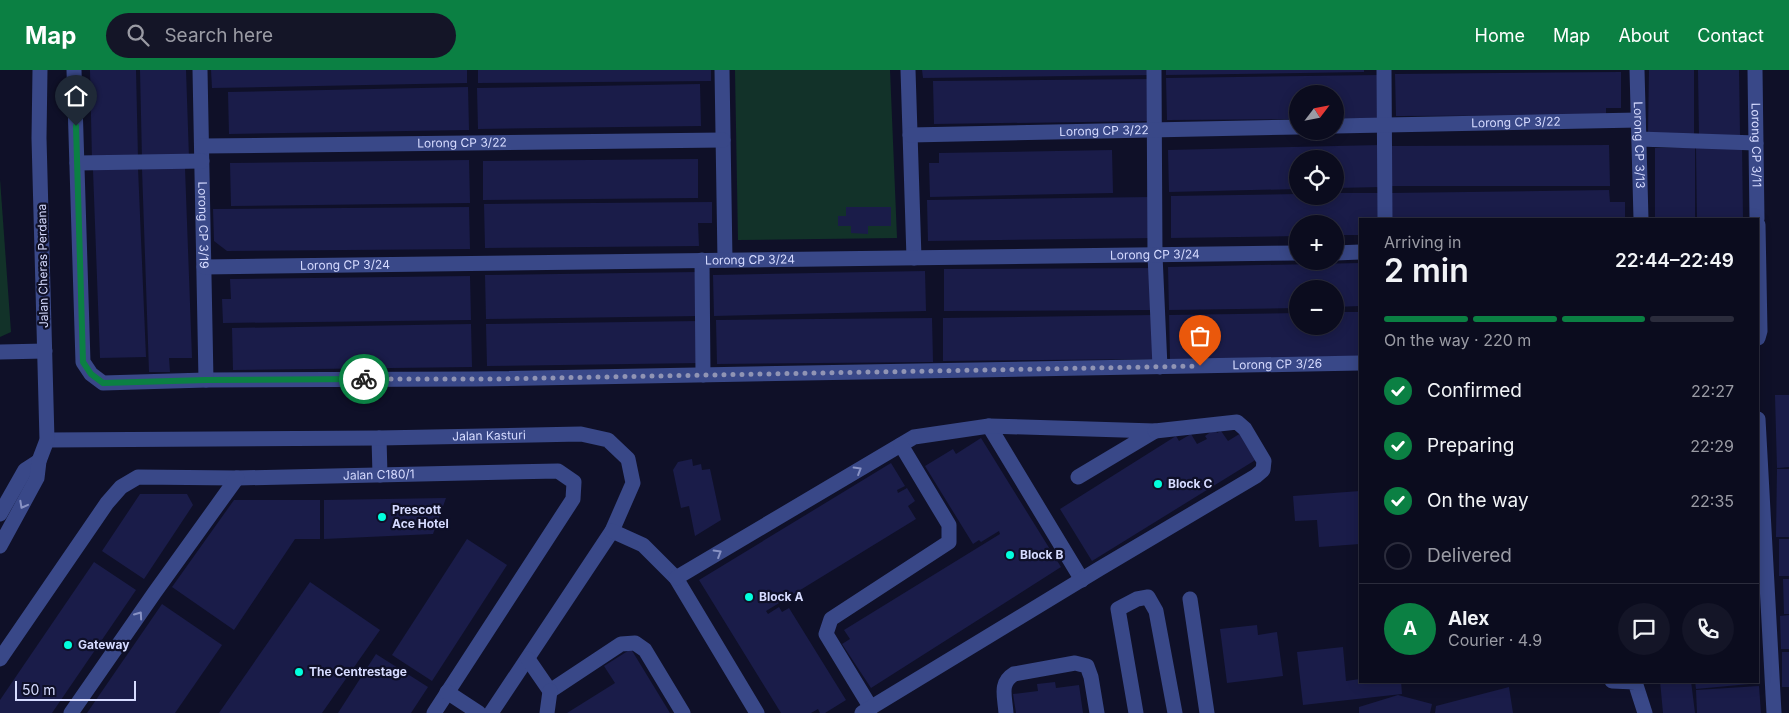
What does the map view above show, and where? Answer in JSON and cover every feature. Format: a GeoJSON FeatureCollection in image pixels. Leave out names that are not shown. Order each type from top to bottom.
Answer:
{"type":"FeatureCollection","features":[{"type":"Feature","properties":{"kind":"street","name":"Jalan Cheras Perdana"},"geometry":{"type":"LineString","coordinates":[[0,546],[37,478],[39,461],[47,440],[39,138],[40,70]]}},
{"type":"Feature","properties":{"kind":"street"},"geometry":{"type":"LineString","coordinates":[[74,70],[77,164],[202,161]]}},
{"type":"Feature","properties":{"kind":"street","name":"Lorong CP 3/19"},"geometry":{"type":"LineString","coordinates":[[200,70],[206,380]]}},
{"type":"Feature","properties":{"kind":"street"},"geometry":{"type":"LineString","coordinates":[[722,70],[725,260]]}},
{"type":"Feature","properties":{"kind":"street"},"geometry":{"type":"LineString","coordinates":[[908,70],[914,258]]}},
{"type":"Feature","properties":{"kind":"street"},"geometry":{"type":"LineString","coordinates":[[1154,70],[1156,255],[1160,367]]}},
{"type":"Feature","properties":{"kind":"street"},"geometry":{"type":"LineString","coordinates":[[1384,70],[1385,218]]}},
{"type":"Feature","properties":{"kind":"street","name":"Lorong CP 3/13"},"geometry":{"type":"LineString","coordinates":[[1637,70],[1640,218]]}},
{"type":"Feature","properties":{"kind":"street","name":"Lorong CP 3/11"},"geometry":{"type":"LineString","coordinates":[[1754,70],[1757,218]]}},
{"type":"Feature","properties":{"kind":"street","name":"Lorong CP 3/22"},"geometry":{"type":"LineString","coordinates":[[1344,126],[1638,120]]}},
{"type":"Feature","properties":{"kind":"street","name":"Lorong CP 3/22"},"geometry":{"type":"LineString","coordinates":[[910,135],[1289,127]]}},
{"type":"Feature","properties":{"kind":"street"},"geometry":{"type":"LineString","coordinates":[[1639,138],[1756,143]]}},
{"type":"Feature","properties":{"kind":"street","name":"Lorong CP 3/22"},"geometry":{"type":"LineString","coordinates":[[202,146],[723,140]]}},
{"type":"Feature","properties":{"kind":"street","name":"Lorong CP 3/26"},"geometry":{"type":"LineString","coordinates":[[77,164],[83,362],[91,374],[103,383],[206,380],[466,379],[1359,363]]}},
{"type":"Feature","properties":{"kind":"street"},"geometry":{"type":"LineString","coordinates":[[1344,253],[1359,252]]}},
{"type":"Feature","properties":{"kind":"street","name":"Lorong CP 3/24"},"geometry":{"type":"LineString","coordinates":[[204,266],[1289,253]]}},
{"type":"Feature","properties":{"kind":"street"},"geometry":{"type":"LineString","coordinates":[[702,260],[703,375]]}},
{"type":"Feature","properties":{"kind":"street"},"geometry":{"type":"LineString","coordinates":[[1759,278],[1759,334]]}},
{"type":"Feature","properties":{"kind":"street"},"geometry":{"type":"LineString","coordinates":[[0,352],[45,351]]}},
{"type":"Feature","properties":{"kind":"street"},"geometry":{"type":"LineString","coordinates":[[676,578],[914,437],[989,426],[1154,432],[1237,422],[1245,429],[1264,461],[1263,470],[1256,476],[867,710],[826,634],[831,619],[949,542],[949,525],[901,445]]}},
{"type":"Feature","properties":{"kind":"street"},"geometry":{"type":"LineString","coordinates":[[989,426],[1082,580]]}},
{"type":"Feature","properties":{"kind":"street"},"geometry":{"type":"LineString","coordinates":[[1078,477],[1154,432]]}},
{"type":"Feature","properties":{"kind":"street","name":"Jalan Kasturi"},"geometry":{"type":"LineString","coordinates":[[47,440],[379,438],[581,434],[608,440],[628,459],[633,482],[612,531],[491,713]]}},
{"type":"Feature","properties":{"kind":"street"},"geometry":{"type":"LineString","coordinates":[[1759,437],[1774,713]]}},
{"type":"Feature","properties":{"kind":"street"},"geometry":{"type":"LineString","coordinates":[[379,438],[380,475]]}},
{"type":"Feature","properties":{"kind":"street","name":"Jalan Cheras Perdana"},"geometry":{"type":"LineString","coordinates":[[0,514],[25,470],[39,461]]}},
{"type":"Feature","properties":{"kind":"street","name":"Jalan C180/1"},"geometry":{"type":"LineString","coordinates":[[0,659],[107,503],[121,487],[138,477],[238,478],[558,471],[574,482],[573,499],[434,713]]}},
{"type":"Feature","properties":{"kind":"street"},"geometry":{"type":"LineString","coordinates":[[71,713],[155,592],[238,478]]}},
{"type":"Feature","properties":{"kind":"street"},"geometry":{"type":"LineString","coordinates":[[612,531],[643,545],[676,578],[757,713]]}},
{"type":"Feature","properties":{"kind":"street"},"geometry":{"type":"LineString","coordinates":[[1136,713],[1118,609],[1137,599],[1148,598],[1156,611],[1175,713]]}},
{"type":"Feature","properties":{"kind":"street"},"geometry":{"type":"LineString","coordinates":[[1190,599],[1207,713]]}},
{"type":"Feature","properties":{"kind":"street"},"geometry":{"type":"LineString","coordinates":[[550,691],[621,644],[636,643],[645,650],[683,713]]}},
{"type":"Feature","properties":{"kind":"street"},"geometry":{"type":"LineString","coordinates":[[528,659],[550,691],[547,713]]}},
{"type":"Feature","properties":{"kind":"street"},"geometry":{"type":"LineString","coordinates":[[1006,713],[1004,686],[1007,678],[1014,674],[1076,663],[1087,666],[1091,677],[1097,713]]}},
{"type":"Feature","properties":{"kind":"street"},"geometry":{"type":"LineString","coordinates":[[1635,683],[1645,713]]}},
{"type":"Feature","properties":{"kind":"street"},"geometry":{"type":"LineString","coordinates":[[448,692],[479,713]]}},
{"type":"Feature","properties":{"kind":"green space"},"geometry":{"type":"Polygon","coordinates":[[[735,70],[890,70],[897,238],[738,240],[735,70]]]}},
{"type":"Feature","properties":{"kind":"green space"},"geometry":{"type":"Polygon","coordinates":[[[0,179],[11,332],[0,337],[0,179]]]}},
{"type":"Feature","properties":{"kind":"building"},"geometry":{"type":"Polygon","coordinates":[[[90,70],[136,70],[138,159],[92,160],[90,70]]]}},
{"type":"Feature","properties":{"kind":"building"},"geometry":{"type":"Polygon","coordinates":[[[140,70],[186,70],[189,158],[142,159],[140,70]]]}},
{"type":"Feature","properties":{"kind":"building"},"geometry":{"type":"Polygon","coordinates":[[[211,70],[467,70],[467,83],[212,88],[211,70]]]}},
{"type":"Feature","properties":{"kind":"building"},"geometry":{"type":"Polygon","coordinates":[[[478,70],[711,70],[711,81],[478,83],[478,70]]]}},
{"type":"Feature","properties":{"kind":"building"},"geometry":{"type":"Polygon","coordinates":[[[922,70],[1152,70],[1152,75],[923,78],[922,70]]]}},
{"type":"Feature","properties":{"kind":"building"},"geometry":{"type":"Polygon","coordinates":[[[1166,70],[1364,70],[1364,72],[1166,75],[1166,70]]]}},
{"type":"Feature","properties":{"kind":"building"},"geometry":{"type":"Polygon","coordinates":[[[1649,70],[1694,70],[1694,134],[1648,134],[1649,70]]]}},
{"type":"Feature","properties":{"kind":"building"},"geometry":{"type":"Polygon","coordinates":[[[1698,70],[1739,70],[1740,136],[1699,136],[1698,70]]]}},
{"type":"Feature","properties":{"kind":"building"},"geometry":{"type":"Polygon","coordinates":[[[1621,72],[1621,108],[1606,108],[1606,115],[1396,116],[1395,74],[1621,72]]]}},
{"type":"Feature","properties":{"kind":"building"},"geometry":{"type":"Polygon","coordinates":[[[1379,75],[1379,118],[1344,118],[1344,85],[1289,85],[1289,119],[1167,120],[1166,78],[1379,75]]]}},
{"type":"Feature","properties":{"kind":"building"},"geometry":{"type":"Polygon","coordinates":[[[1152,79],[1153,121],[934,124],[933,81],[1152,79]]]}},
{"type":"Feature","properties":{"kind":"building"},"geometry":{"type":"Polygon","coordinates":[[[700,84],[701,126],[478,129],[477,88],[700,84]]]}},
{"type":"Feature","properties":{"kind":"building"},"geometry":{"type":"Polygon","coordinates":[[[468,87],[469,130],[229,134],[228,92],[468,87]]]}},
{"type":"Feature","properties":{"kind":"building"},"geometry":{"type":"Polygon","coordinates":[[[1381,145],[1382,187],[1344,188],[1344,150],[1289,150],[1289,189],[1169,192],[1168,150],[1381,145]]]}},
{"type":"Feature","properties":{"kind":"building"},"geometry":{"type":"Polygon","coordinates":[[[1609,145],[1610,186],[1391,186],[1390,146],[1609,145]]]}},
{"type":"Feature","properties":{"kind":"building"},"geometry":{"type":"Polygon","coordinates":[[[1742,146],[1743,218],[1697,218],[1696,147],[1742,146]]]}},
{"type":"Feature","properties":{"kind":"building"},"geometry":{"type":"Polygon","coordinates":[[[1655,148],[1695,148],[1695,218],[1655,218],[1655,148]]]}},
{"type":"Feature","properties":{"kind":"building"},"geometry":{"type":"Polygon","coordinates":[[[1112,150],[1113,193],[930,197],[929,163],[939,163],[939,153],[1112,150]]]}},
{"type":"Feature","properties":{"kind":"building"},"geometry":{"type":"Polygon","coordinates":[[[698,159],[698,198],[483,200],[483,161],[698,159]]]}},
{"type":"Feature","properties":{"kind":"building"},"geometry":{"type":"Polygon","coordinates":[[[469,160],[470,203],[231,206],[230,163],[469,160]]]}},
{"type":"Feature","properties":{"kind":"building"},"geometry":{"type":"Polygon","coordinates":[[[138,168],[146,357],[100,358],[93,170],[138,168]]]}},
{"type":"Feature","properties":{"kind":"building"},"geometry":{"type":"Polygon","coordinates":[[[185,168],[192,358],[169,358],[170,372],[149,372],[142,169],[185,168]]]}},
{"type":"Feature","properties":{"kind":"building"},"geometry":{"type":"Polygon","coordinates":[[[1609,190],[1610,202],[1625,202],[1625,218],[1390,218],[1390,193],[1609,190]]]}},
{"type":"Feature","properties":{"kind":"building"},"geometry":{"type":"Polygon","coordinates":[[[1344,193],[1380,193],[1380,218],[1359,218],[1359,235],[1344,235],[1344,215],[1289,215],[1289,236],[1171,238],[1171,196],[1289,194],[1289,205],[1344,205],[1344,193]]]}},
{"type":"Feature","properties":{"kind":"building"},"geometry":{"type":"Polygon","coordinates":[[[1153,197],[1154,238],[928,241],[927,200],[1153,197]]]}},
{"type":"Feature","properties":{"kind":"building"},"geometry":{"type":"Polygon","coordinates":[[[712,202],[712,223],[698,223],[699,246],[485,248],[484,204],[712,202]]]}},
{"type":"Feature","properties":{"kind":"building"},"geometry":{"type":"Polygon","coordinates":[[[469,207],[470,249],[227,251],[214,241],[213,209],[469,207]]]}},
{"type":"Feature","properties":{"kind":"building"},"geometry":{"type":"Polygon","coordinates":[[[846,207],[891,207],[891,226],[868,226],[868,234],[851,233],[851,226],[838,226],[838,216],[846,216],[846,207]]]}},
{"type":"Feature","properties":{"kind":"building"},"geometry":{"type":"Polygon","coordinates":[[[1344,263],[1359,263],[1359,306],[1344,307],[1344,280],[1289,280],[1289,308],[1169,310],[1168,267],[1289,264],[1289,270],[1344,270],[1344,263]]]}},
{"type":"Feature","properties":{"kind":"building"},"geometry":{"type":"Polygon","coordinates":[[[1154,268],[1154,310],[944,311],[944,269],[1154,268]]]}},
{"type":"Feature","properties":{"kind":"building"},"geometry":{"type":"Polygon","coordinates":[[[925,271],[926,311],[714,316],[713,275],[925,271]]]}},
{"type":"Feature","properties":{"kind":"building"},"geometry":{"type":"Polygon","coordinates":[[[698,272],[699,316],[486,319],[485,275],[698,272]]]}},
{"type":"Feature","properties":{"kind":"building"},"geometry":{"type":"Polygon","coordinates":[[[470,276],[471,320],[223,323],[222,299],[231,299],[230,279],[470,276]]]}},
{"type":"Feature","properties":{"kind":"building"},"geometry":{"type":"Polygon","coordinates":[[[1344,312],[1359,312],[1359,356],[1170,359],[1169,315],[1289,313],[1289,335],[1344,335],[1344,312]]]}},
{"type":"Feature","properties":{"kind":"building"},"geometry":{"type":"Polygon","coordinates":[[[1154,315],[1155,359],[943,361],[943,318],[1154,315]]]}},
{"type":"Feature","properties":{"kind":"building"},"geometry":{"type":"Polygon","coordinates":[[[932,318],[933,362],[717,364],[716,320],[932,318]]]}},
{"type":"Feature","properties":{"kind":"building"},"geometry":{"type":"Polygon","coordinates":[[[699,321],[700,363],[487,366],[486,324],[699,321]]]}},
{"type":"Feature","properties":{"kind":"building"},"geometry":{"type":"Polygon","coordinates":[[[471,324],[472,367],[233,370],[232,328],[471,324]]]}},
{"type":"Feature","properties":{"kind":"building"},"geometry":{"type":"Polygon","coordinates":[[[1775,395],[1789,395],[1789,467],[1777,468],[1775,395]]]}},
{"type":"Feature","properties":{"kind":"building","name":"Block C"},"geometry":{"type":"Polygon","coordinates":[[[1215,429],[1217,433],[1221,431],[1228,441],[1241,433],[1257,459],[1092,561],[1060,509],[1176,436],[1179,441],[1191,434],[1197,444],[1207,439],[1205,436],[1215,429]]]}},
{"type":"Feature","properties":{"kind":"building","name":"Block B"},"geometry":{"type":"Polygon","coordinates":[[[981,438],[1061,567],[871,688],[842,644],[850,639],[844,630],[1000,534],[999,531],[981,542],[979,540],[973,544],[925,466],[953,449],[956,454],[981,438]]]}},
{"type":"Feature","properties":{"kind":"building"},"geometry":{"type":"Polygon","coordinates":[[[692,459],[693,466],[701,464],[702,470],[710,469],[721,520],[695,536],[689,506],[681,508],[673,470],[678,462],[692,459]]]}},
{"type":"Feature","properties":{"kind":"building","name":"Block A"},"geometry":{"type":"Polygon","coordinates":[[[891,463],[905,486],[897,490],[898,493],[907,488],[915,501],[908,506],[916,519],[766,611],[768,614],[779,607],[782,612],[789,608],[846,700],[825,713],[820,713],[818,709],[811,713],[781,713],[699,580],[891,463]]]}},
{"type":"Feature","properties":{"kind":"building"},"geometry":{"type":"Polygon","coordinates":[[[1777,469],[1789,469],[1789,537],[1776,537],[1777,469]]]}},
{"type":"Feature","properties":{"kind":"building"},"geometry":{"type":"Polygon","coordinates":[[[1359,491],[1359,544],[1319,547],[1317,520],[1295,521],[1293,496],[1359,491]]]}},
{"type":"Feature","properties":{"kind":"building"},"geometry":{"type":"Polygon","coordinates":[[[140,494],[187,494],[193,505],[144,579],[102,551],[140,494]]]}},
{"type":"Feature","properties":{"kind":"building","name":"Prescott Ace Hotel"},"geometry":{"type":"Polygon","coordinates":[[[446,498],[433,534],[324,539],[324,500],[446,498]]]}},
{"type":"Feature","properties":{"kind":"building"},"geometry":{"type":"Polygon","coordinates":[[[234,500],[320,500],[320,539],[295,539],[234,630],[172,587],[234,500]]]}},
{"type":"Feature","properties":{"kind":"building"},"geometry":{"type":"Polygon","coordinates":[[[467,539],[507,565],[432,681],[392,655],[467,539]]]}},
{"type":"Feature","properties":{"kind":"building"},"geometry":{"type":"Polygon","coordinates":[[[1779,539],[1789,539],[1789,576],[1779,576],[1779,539]]]}},
{"type":"Feature","properties":{"kind":"building","name":"Gateway"},"geometry":{"type":"Polygon","coordinates":[[[94,562],[136,590],[52,713],[0,713],[0,700],[94,562]]]}},
{"type":"Feature","properties":{"kind":"building"},"geometry":{"type":"Polygon","coordinates":[[[1783,579],[1789,579],[1789,614],[1784,614],[1783,579]]]}},
{"type":"Feature","properties":{"kind":"building","name":"The Centrestage"},"geometry":{"type":"Polygon","coordinates":[[[310,582],[380,630],[322,713],[219,713],[310,582]]]}},
{"type":"Feature","properties":{"kind":"building"},"geometry":{"type":"Polygon","coordinates":[[[162,604],[222,645],[175,713],[87,713],[162,604]]]}},
{"type":"Feature","properties":{"kind":"building"},"geometry":{"type":"Polygon","coordinates":[[[1789,615],[1789,649],[1781,649],[1780,616],[1789,615]]]}},
{"type":"Feature","properties":{"kind":"building"},"geometry":{"type":"Polygon","coordinates":[[[1257,625],[1258,635],[1277,632],[1283,676],[1227,683],[1220,629],[1257,625]]]}},
{"type":"Feature","properties":{"kind":"building"},"geometry":{"type":"Polygon","coordinates":[[[1343,647],[1346,681],[1359,679],[1359,683],[1401,683],[1402,694],[1303,705],[1297,652],[1343,647]]]}},
{"type":"Feature","properties":{"kind":"building"},"geometry":{"type":"Polygon","coordinates":[[[631,649],[670,713],[567,713],[615,683],[604,666],[631,649]]]}},
{"type":"Feature","properties":{"kind":"building"},"geometry":{"type":"Polygon","coordinates":[[[1782,652],[1789,652],[1789,687],[1782,687],[1782,652]]]}},
{"type":"Feature","properties":{"kind":"building"},"geometry":{"type":"Polygon","coordinates":[[[376,654],[428,687],[411,713],[338,713],[376,654]]]}},
{"type":"Feature","properties":{"kind":"building"},"geometry":{"type":"Polygon","coordinates":[[[1759,674],[1760,683],[1696,689],[1695,683],[1759,683],[1759,674]]]}},
{"type":"Feature","properties":{"kind":"building"},"geometry":{"type":"Polygon","coordinates":[[[1055,682],[1056,688],[1079,685],[1083,713],[1016,713],[1013,694],[1038,691],[1037,684],[1055,682]]]}},
{"type":"Feature","properties":{"kind":"building"},"geometry":{"type":"Polygon","coordinates":[[[1660,683],[1691,683],[1695,713],[1663,713],[1660,683]]]}},
{"type":"Feature","properties":{"kind":"building"},"geometry":{"type":"Polygon","coordinates":[[[1759,686],[1761,713],[1697,713],[1696,690],[1759,686]]]}},
{"type":"Feature","properties":{"kind":"building"},"geometry":{"type":"Polygon","coordinates":[[[1509,687],[1513,713],[1435,713],[1436,706],[1509,687]]]}},
{"type":"Feature","properties":{"kind":"building"},"geometry":{"type":"Polygon","coordinates":[[[1398,695],[1432,704],[1430,713],[1359,713],[1359,707],[1398,695]]]}},
{"type":"Feature","properties":{"kind":"way so far"},"geometry":{"type":"LineString","coordinates":[[364,379],[495,379],[1200,366]]}},
{"type":"Feature","properties":{"kind":"place","name":"Block C"},"geometry":{"type":"Point","coordinates":[1158,484]}},
{"type":"Feature","properties":{"kind":"place","name":"Prescott Ace Hotel"},"geometry":{"type":"Point","coordinates":[382,517]}},
{"type":"Feature","properties":{"kind":"place","name":"Block B"},"geometry":{"type":"Point","coordinates":[1010,555]}},
{"type":"Feature","properties":{"kind":"place","name":"Block A"},"geometry":{"type":"Point","coordinates":[749,597]}},
{"type":"Feature","properties":{"kind":"place","name":"Gateway"},"geometry":{"type":"Point","coordinates":[68,645]}},
{"type":"Feature","properties":{"kind":"place","name":"The Centrestage"},"geometry":{"type":"Point","coordinates":[299,672]}},
{"type":"Feature","properties":{"kind":"route"},"geometry":{"type":"LineString","coordinates":[[76,126],[83,362],[91,374],[103,383],[364,379]]}}]}
